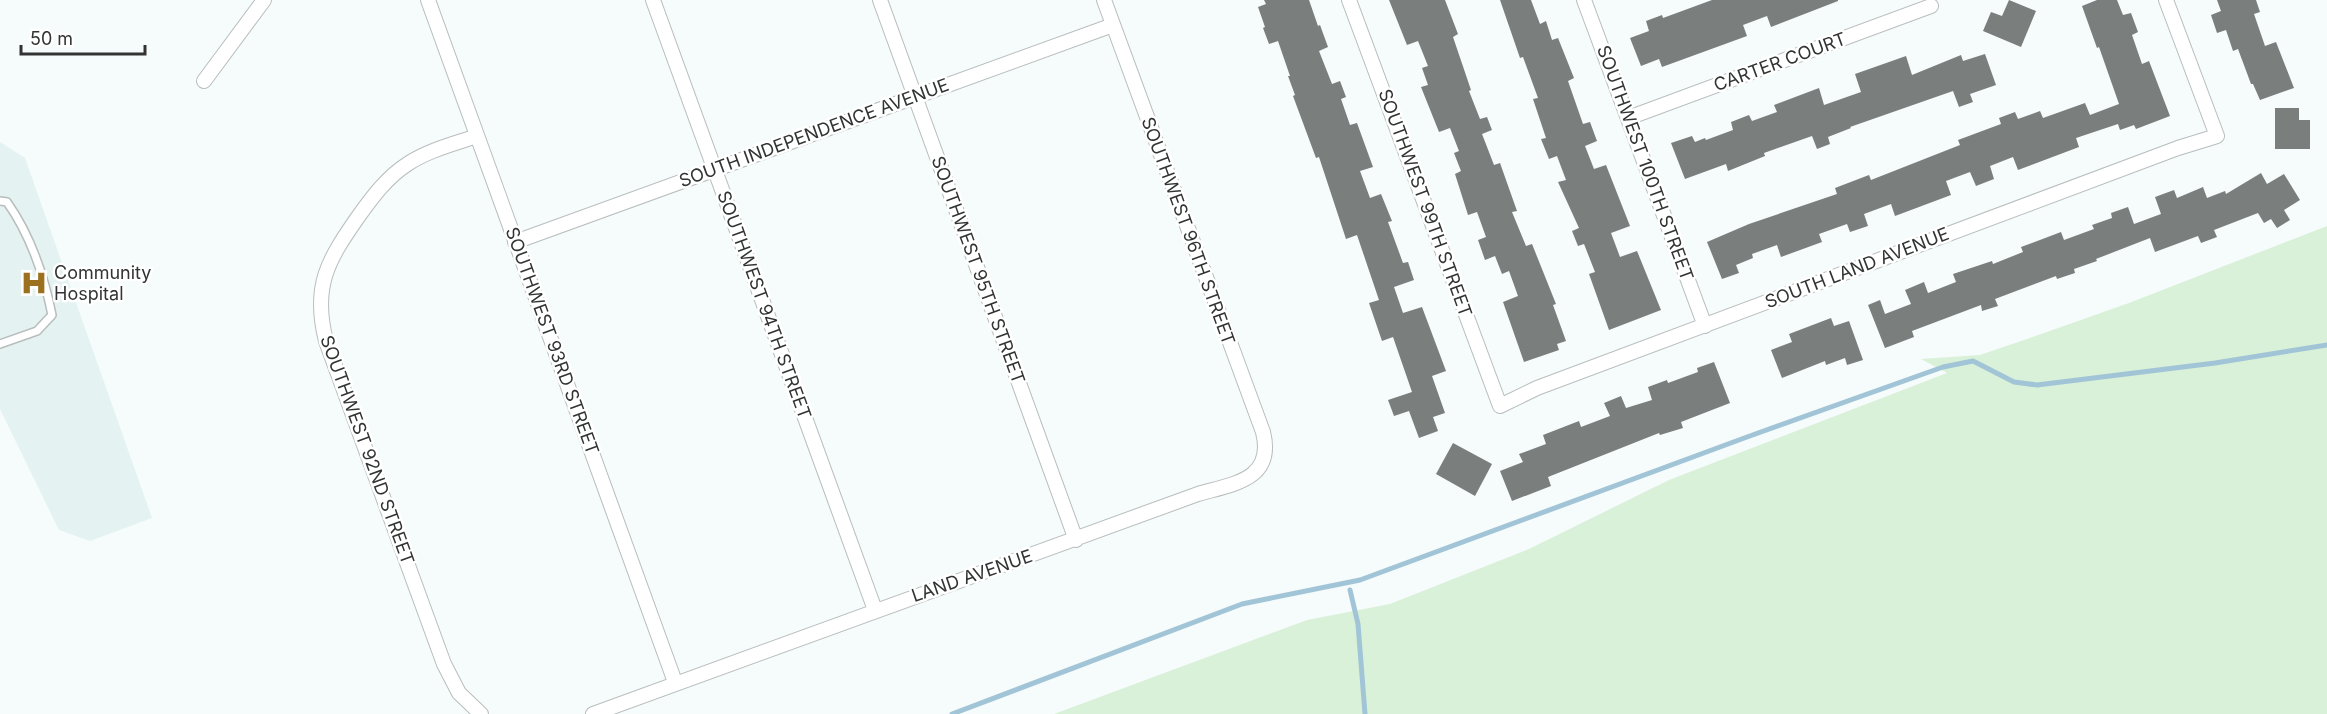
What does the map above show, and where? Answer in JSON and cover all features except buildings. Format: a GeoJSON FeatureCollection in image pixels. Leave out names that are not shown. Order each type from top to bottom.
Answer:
{"type":"FeatureCollection","features":[{"type":"Feature","properties":{"kind":"street"},"geometry":{"type":"LineString","coordinates":[[204,81],[264,0]]}},
{"type":"Feature","properties":{"kind":"street","name":"SOUTHWEST 93RD STREET"},"geometry":{"type":"LineString","coordinates":[[428,0],[675,682]]}},
{"type":"Feature","properties":{"kind":"street","name":"SOUTHWEST 94TH STREET"},"geometry":{"type":"LineString","coordinates":[[653,0],[875,610]]}},
{"type":"Feature","properties":{"kind":"street","name":"SOUTHWEST 95TH STREET"},"geometry":{"type":"LineString","coordinates":[[880,0],[1076,540]]}},
{"type":"Feature","properties":{"kind":"street","name":"SOUTHWEST 96TH STREET"},"geometry":{"type":"LineString","coordinates":[[1104,0],[1263,432],[1266,449],[1262,462]]}},
{"type":"Feature","properties":{"kind":"street","name":"SOUTHWEST 99TH STREET"},"geometry":{"type":"LineString","coordinates":[[1349,0],[1500,406]]}},
{"type":"Feature","properties":{"kind":"street","name":"SOUTHWEST 100TH STREET"},"geometry":{"type":"LineString","coordinates":[[1584,0],[1705,326]]}},
{"type":"Feature","properties":{"kind":"street","name":"SOUTH LAND AVENUE"},"geometry":{"type":"LineString","coordinates":[[1500,406],[1537,388],[2178,148],[2217,136],[2166,0]]}},
{"type":"Feature","properties":{"kind":"street","name":"CARTER COURT"},"geometry":{"type":"LineString","coordinates":[[1628,118],[1931,6]]}},
{"type":"Feature","properties":{"kind":"street","name":"SOUTH INDEPENDENCE AVENUE"},"geometry":{"type":"LineString","coordinates":[[516,242],[1113,25]]}},
{"type":"Feature","properties":{"kind":"street","name":"SOUTHWEST 92ND STREET"},"geometry":{"type":"LineString","coordinates":[[477,136],[411,162],[386,182],[372,197],[333,254],[323,280],[321,304],[323,329],[332,356],[444,664],[459,693],[481,714]]}},
{"type":"Feature","properties":{"kind":"street","name":"LAND AVENUE"},"geometry":{"type":"LineString","coordinates":[[675,682],[1076,540],[1198,494],[1246,480],[1256,472],[1262,462]]}},
{"type":"Feature","properties":{"kind":"street"},"geometry":{"type":"LineString","coordinates":[[593,714],[675,682]]}},
{"type":"Feature","properties":{"kind":"lane"},"geometry":{"type":"LineString","coordinates":[[0,201],[7,202],[22,223],[46,284],[52,315],[37,331],[0,344]]}},
{"type":"Feature","properties":{"kind":"shaded area","name":"Community Hospital"},"geometry":{"type":"Polygon","coordinates":[[[0,142],[25,158],[152,518],[90,541],[59,530],[0,409],[0,142]]]}},
{"type":"Feature","properties":{"kind":"green space"},"geometry":{"type":"Polygon","coordinates":[[[2327,226],[2327,714],[1054,714],[1307,620],[1390,604],[1529,549],[1669,480],[1947,373],[1921,359],[1980,355],[2129,303],[2327,226]]]}},
{"type":"Feature","properties":{"kind":"waterway"},"geometry":{"type":"LineString","coordinates":[[952,714],[1242,604],[1360,580],[1943,367],[1973,361],[2014,382],[2037,385],[2215,363],[2327,345]]}},
{"type":"Feature","properties":{"kind":"waterway"},"geometry":{"type":"LineString","coordinates":[[1350,590],[1358,624],[1365,714]]}},
{"type":"Feature","properties":{"kind":"place","name":"Community Hospital"},"geometry":{"type":"Point","coordinates":[34,283]}}]}
